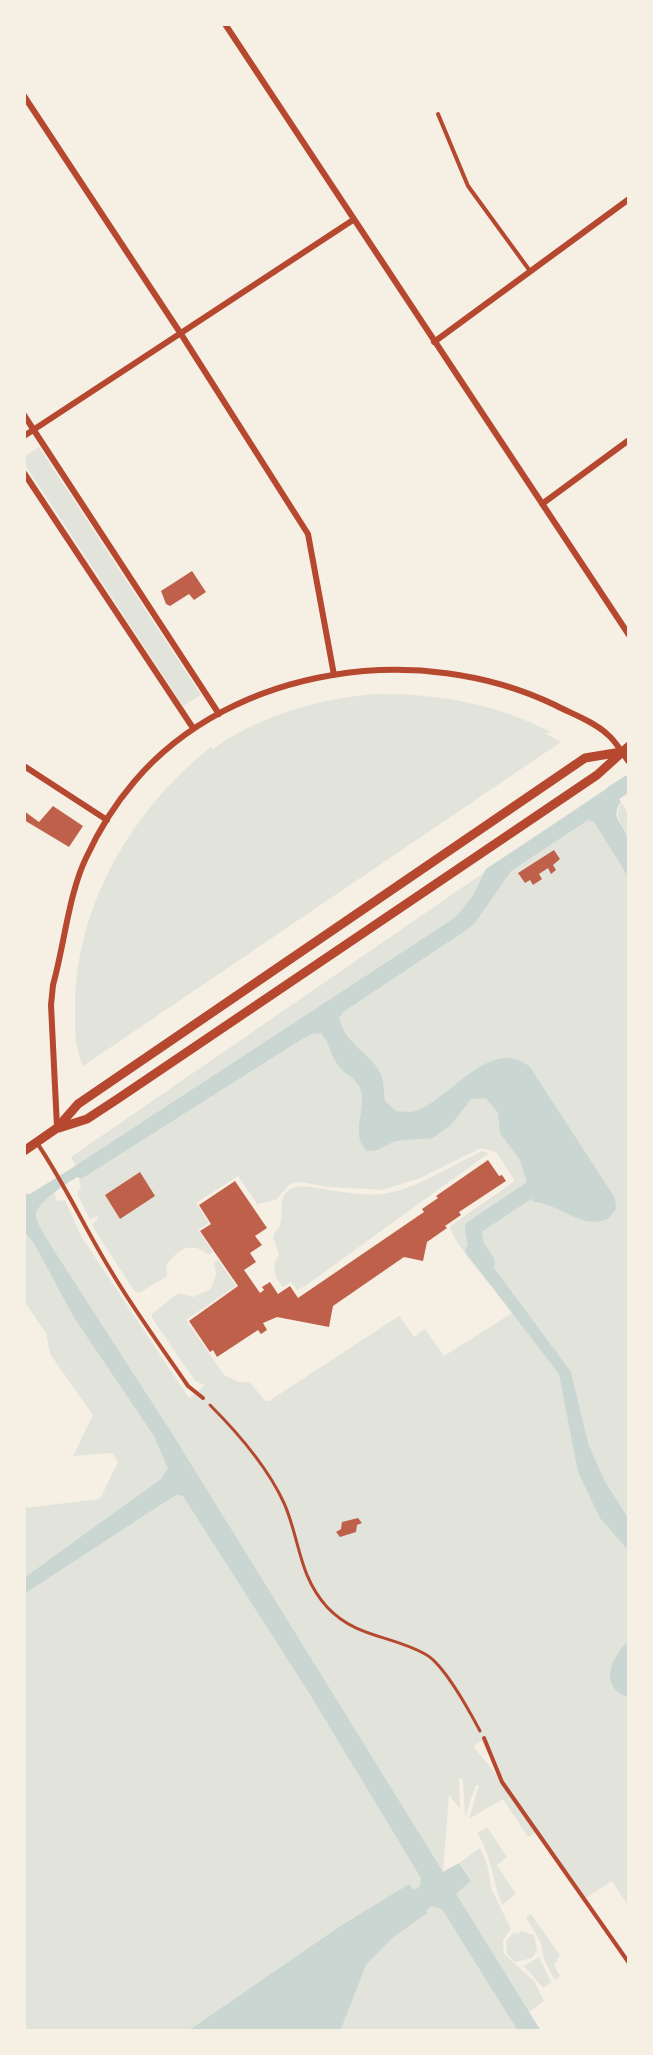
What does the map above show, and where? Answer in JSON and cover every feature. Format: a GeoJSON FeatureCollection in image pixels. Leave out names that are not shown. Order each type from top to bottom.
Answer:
{"type":"FeatureCollection","features":[{"type":"Feature","properties":{"kind":"street"},"geometry":{"type":"LineString","coordinates":[[225,24],[629,635]]}},
{"type":"Feature","properties":{"kind":"street"},"geometry":{"type":"LineString","coordinates":[[24,96],[181,334],[308,534],[334,675]]}},
{"type":"Feature","properties":{"kind":"street"},"geometry":{"type":"LineString","coordinates":[[434,342],[629,199]]}},
{"type":"Feature","properties":{"kind":"street"},"geometry":{"type":"LineString","coordinates":[[24,436],[353,220]]}},
{"type":"Feature","properties":{"kind":"street"},"geometry":{"type":"LineString","coordinates":[[24,415],[219,714]]}},
{"type":"Feature","properties":{"kind":"street"},"geometry":{"type":"LineString","coordinates":[[542,504],[629,440]]}},
{"type":"Feature","properties":{"kind":"street"},"geometry":{"type":"LineString","coordinates":[[24,473],[193,728]]}},
{"type":"Feature","properties":{"kind":"street"},"geometry":{"type":"LineString","coordinates":[[57,1128],[51,1005],[53,985],[85,859],[107,820],[134,782],[193,728],[274,690],[334,675],[408,671],[455,676],[500,685],[545,700],[605,732],[625,749],[629,762]]}},
{"type":"Feature","properties":{"kind":"street"},"geometry":{"type":"LineString","coordinates":[[57,1128],[87,1119],[119,1098],[597,775],[625,749]]}},
{"type":"Feature","properties":{"kind":"street"},"geometry":{"type":"LineString","coordinates":[[24,1150],[57,1128],[78,1104],[585,758],[625,749]]}},
{"type":"Feature","properties":{"kind":"street"},"geometry":{"type":"LineString","coordinates":[[24,766],[107,820]]}},
{"type":"Feature","properties":{"kind":"lane"},"geometry":{"type":"LineString","coordinates":[[438,114],[468,186],[530,271]]}},
{"type":"Feature","properties":{"kind":"lane"},"geometry":{"type":"LineString","coordinates":[[36,1143],[65,1186],[112,1274],[188,1386],[203,1398]]}},
{"type":"Feature","properties":{"kind":"lane"},"geometry":{"type":"LineString","coordinates":[[484,1738],[502,1782],[629,1963]]}},
{"type":"Feature","properties":{"kind":"path"},"geometry":{"type":"LineString","coordinates":[[203,1398],[234,1428],[274,1483],[290,1519],[299,1559],[311,1584],[327,1607],[364,1634],[427,1654],[461,1696],[484,1738]]}},
{"type":"Feature","properties":{"kind":"shaded area"},"geometry":{"type":"Polygon","coordinates":[[[39,447],[201,695],[183,706],[24,463],[24,457],[39,447]]]}},
{"type":"Feature","properties":{"kind":"shaded area"},"geometry":{"type":"Polygon","coordinates":[[[376,694],[444,698],[488,707],[551,732],[545,733],[561,742],[83,1066],[75,1027],[75,1001],[79,964],[87,928],[99,893],[115,859],[158,798],[183,771],[211,747],[213,749],[249,727],[310,705],[376,694]]]}},
{"type":"Feature","properties":{"kind":"shaded area"},"geometry":{"type":"Polygon","coordinates":[[[611,785],[619,799],[611,806],[629,859],[629,1907],[612,1881],[584,1899],[537,1832],[528,1837],[503,1799],[469,1819],[479,1785],[476,1785],[465,1816],[463,1780],[459,1777],[460,1809],[449,1795],[443,1872],[459,1890],[471,1881],[459,1863],[480,1848],[488,1867],[491,1888],[511,1929],[503,1940],[504,1954],[534,1981],[544,2001],[529,2012],[541,2031],[24,2031],[24,1508],[100,1499],[118,1462],[112,1453],[73,1456],[93,1415],[50,1354],[46,1333],[24,1301],[24,1232],[33,1242],[28,1209],[54,1192],[57,1201],[65,1200],[81,1236],[189,1398],[205,1385],[195,1381],[152,1318],[152,1314],[178,1293],[193,1297],[211,1289],[216,1275],[214,1263],[218,1260],[236,1286],[186,1320],[224,1375],[239,1382],[250,1382],[265,1401],[269,1401],[399,1316],[414,1337],[425,1329],[444,1356],[512,1313],[467,1257],[450,1226],[515,1181],[496,1152],[481,1148],[420,1178],[383,1190],[328,1187],[301,1182],[290,1184],[276,1200],[257,1204],[238,1176],[196,1203],[209,1223],[198,1230],[213,1252],[209,1255],[197,1248],[185,1248],[166,1266],[167,1276],[139,1293],[135,1292],[94,1229],[92,1224],[98,1219],[97,1216],[90,1220],[77,1193],[81,1187],[79,1180],[83,1178],[71,1157],[611,785]],[[482,1741],[473,1746],[500,1779],[482,1741]]]}},
{"type":"Feature","properties":{"kind":"shaded area"},"geometry":{"type":"Polygon","coordinates":[[[611,786],[621,802],[616,813],[617,818],[628,836],[629,878],[594,822],[588,820],[511,871],[475,923],[468,929],[343,1012],[339,1018],[347,1036],[378,1069],[383,1080],[385,1101],[396,1111],[413,1112],[428,1105],[470,1073],[485,1064],[500,1059],[515,1059],[530,1067],[615,1198],[616,1209],[609,1218],[590,1222],[553,1207],[533,1202],[520,1160],[500,1133],[498,1113],[486,1098],[471,1099],[451,1125],[433,1138],[395,1141],[377,1150],[367,1151],[362,1145],[359,1130],[361,1091],[355,1080],[339,1067],[321,1033],[302,1039],[81,1179],[77,1177],[72,1180],[45,1200],[37,1211],[36,1216],[44,1235],[173,1435],[443,1872],[459,1863],[471,1881],[456,1894],[541,2031],[518,2031],[442,1909],[432,1906],[426,1910],[427,1913],[392,1938],[366,1965],[340,2031],[188,2031],[339,1927],[409,1884],[414,1890],[420,1886],[421,1878],[311,1696],[183,1496],[177,1495],[171,1498],[24,1594],[24,1578],[161,1479],[168,1468],[154,1436],[73,1316],[34,1243],[24,1232],[24,1194],[30,1194],[72,1168],[456,917],[472,897],[486,869],[611,786]]]}},
{"type":"Feature","properties":{"kind":"shaded area"},"geometry":{"type":"Polygon","coordinates":[[[622,803],[629,815],[629,837],[618,816],[622,803]]]}},
{"type":"Feature","properties":{"kind":"shaded area"},"geometry":{"type":"Polygon","coordinates":[[[482,1151],[489,1153],[305,1286],[297,1290],[291,1282],[283,1287],[276,1278],[274,1264],[279,1255],[273,1237],[280,1225],[282,1201],[286,1192],[300,1186],[352,1193],[383,1194],[421,1182],[482,1151]]]}},
{"type":"Feature","properties":{"kind":"shaded area"},"geometry":{"type":"Polygon","coordinates":[[[474,1241],[571,1372],[588,1443],[604,1480],[629,1520],[629,1551],[600,1518],[578,1472],[559,1374],[466,1253],[465,1248],[474,1241]]]}},
{"type":"Feature","properties":{"kind":"shaded area"},"geometry":{"type":"Polygon","coordinates":[[[629,1640],[629,1697],[619,1693],[613,1687],[610,1679],[617,1654],[629,1640]]]}},
{"type":"Feature","properties":{"kind":"shaded area"},"geometry":{"type":"Polygon","coordinates":[[[487,1827],[507,1857],[497,1865],[516,1894],[502,1905],[486,1850],[477,1833],[487,1827]]]}},
{"type":"Feature","properties":{"kind":"shaded area"},"geometry":{"type":"Polygon","coordinates":[[[531,1914],[560,1955],[554,1965],[560,1976],[555,1980],[544,1960],[541,1943],[526,1917],[531,1914]]]}},
{"type":"Feature","properties":{"kind":"shaded area"},"geometry":{"type":"Polygon","coordinates":[[[522,1931],[534,1935],[537,1950],[532,1958],[515,1962],[507,1954],[506,1941],[514,1932],[516,1934],[522,1931]]]}},
{"type":"Feature","properties":{"kind":"shaded area"},"geometry":{"type":"Polygon","coordinates":[[[539,1957],[551,1982],[543,1988],[524,1966],[539,1957]]]}},
{"type":"Feature","properties":{"kind":"building"},"geometry":{"type":"Polygon","coordinates":[[[192,571],[206,592],[194,600],[189,594],[170,606],[166,604],[161,591],[192,571]]]}},
{"type":"Feature","properties":{"kind":"building"},"geometry":{"type":"Polygon","coordinates":[[[53,806],[83,826],[69,847],[24,820],[24,811],[39,822],[53,806]]]}},
{"type":"Feature","properties":{"kind":"building"},"geometry":{"type":"Polygon","coordinates":[[[554,850],[560,859],[553,865],[556,870],[551,874],[548,868],[539,874],[542,879],[533,885],[530,880],[525,883],[518,873],[554,850]]]}},
{"type":"Feature","properties":{"kind":"building"},"geometry":{"type":"Polygon","coordinates":[[[488,1160],[499,1176],[502,1175],[506,1181],[459,1212],[461,1215],[427,1242],[423,1261],[404,1257],[333,1306],[329,1327],[277,1317],[263,1323],[267,1330],[261,1334],[258,1330],[217,1357],[213,1350],[210,1352],[189,1321],[238,1286],[200,1231],[211,1224],[199,1205],[235,1181],[267,1228],[255,1236],[262,1245],[250,1253],[256,1262],[244,1270],[260,1293],[264,1290],[262,1287],[270,1282],[278,1294],[290,1286],[298,1298],[424,1212],[422,1209],[438,1198],[436,1196],[488,1160]]]}},
{"type":"Feature","properties":{"kind":"building"},"geometry":{"type":"Polygon","coordinates":[[[140,1172],[155,1196],[120,1219],[105,1195],[140,1172]]]}},
{"type":"Feature","properties":{"kind":"building"},"geometry":{"type":"Polygon","coordinates":[[[358,1518],[362,1523],[357,1525],[356,1532],[340,1537],[336,1532],[341,1529],[342,1522],[358,1518]]]}},
{"type":"Feature","properties":{"kind":"waterway"},"geometry":{"type":"LineString","coordinates":[[600,807],[615,792],[629,783]]}},
{"type":"Feature","properties":{"kind":"waterway"},"geometry":{"type":"LineString","coordinates":[[487,1262],[476,1246],[473,1228],[539,1184],[537,1174]]}}]}
